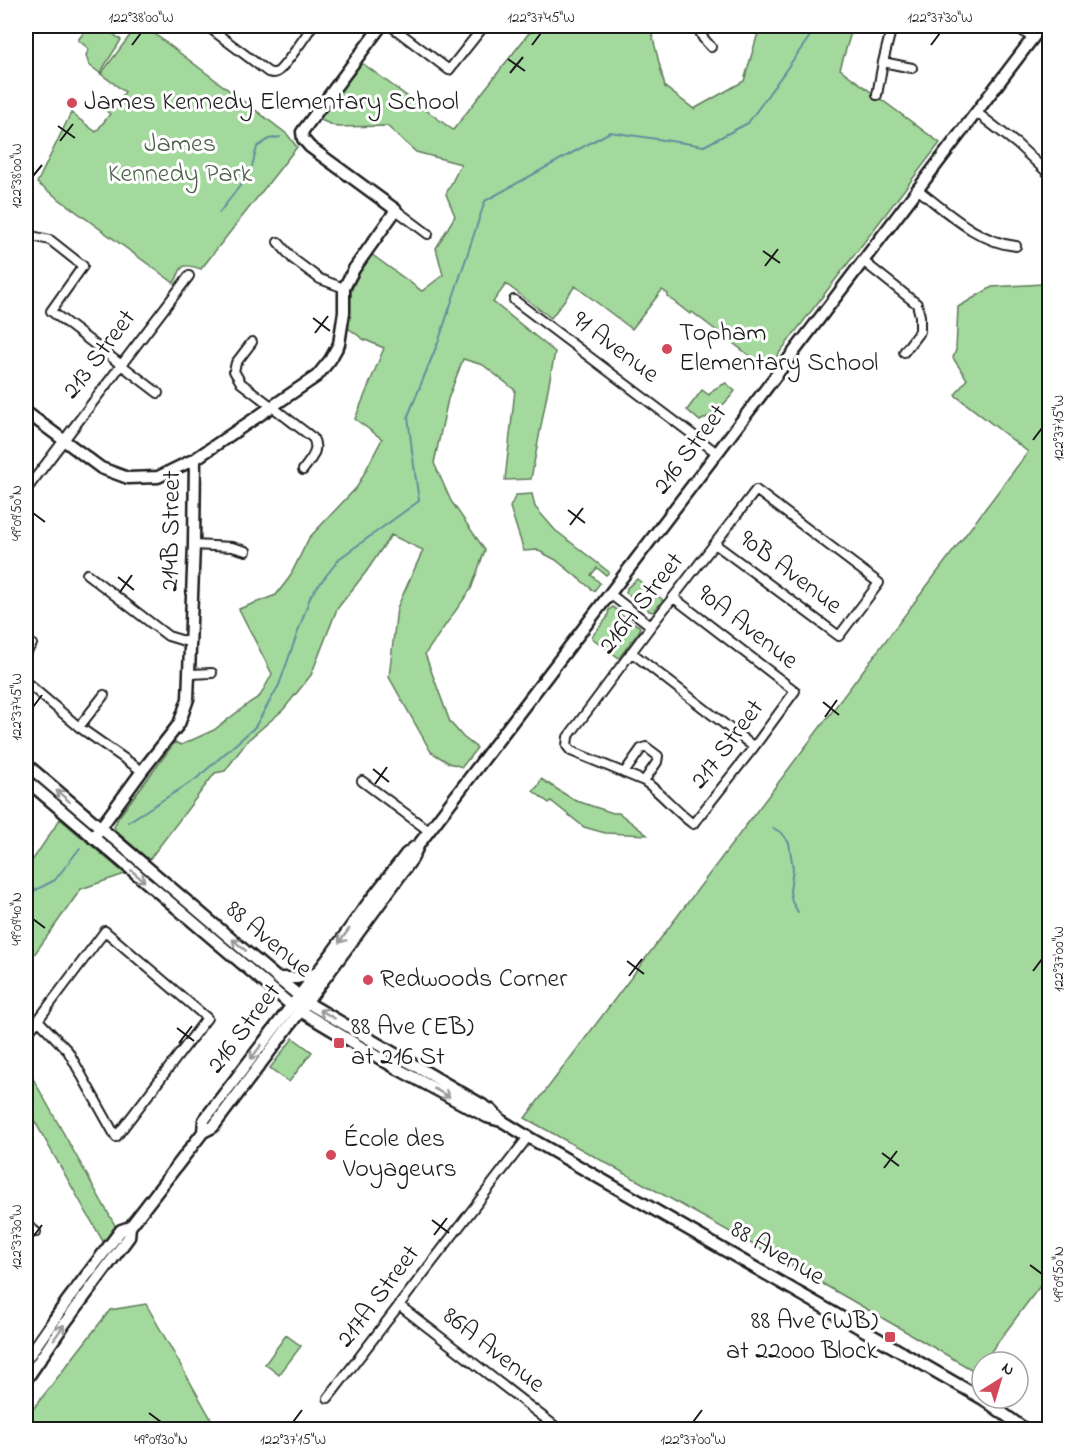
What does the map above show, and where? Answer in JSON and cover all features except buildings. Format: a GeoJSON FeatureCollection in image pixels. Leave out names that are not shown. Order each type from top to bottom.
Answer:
{"type":"FeatureCollection","features":[{"type":"Feature","properties":{"kind":"main road"},"geometry":{"type":"LineString","coordinates":[[381,26],[303,128],[302,135],[310,147],[396,210]]}},
{"type":"Feature","properties":{"kind":"main road","name":"216 Street"},"geometry":{"type":"LineString","coordinates":[[26,1380],[129,1237],[130,1227],[202,1132],[204,1120],[354,941],[412,859],[419,844],[1042,26]]}},
{"type":"Feature","properties":{"kind":"main road","name":"214B Street"},"geometry":{"type":"LineString","coordinates":[[93,838],[179,724],[188,699],[192,643],[195,459],[317,376],[330,360],[339,344],[344,312],[344,288],[354,269],[396,210]]}},
{"type":"Feature","properties":{"kind":"main road"},"geometry":{"type":"LineString","coordinates":[[26,412],[101,468],[128,478],[158,477],[195,459]]}},
{"type":"Feature","properties":{"kind":"main road","name":"88 Avenue"},"geometry":{"type":"LineString","coordinates":[[26,764],[277,978],[300,1004]]}},
{"type":"Feature","properties":{"kind":"main road","name":"88 Avenue"},"geometry":{"type":"LineString","coordinates":[[26,780],[93,838],[300,1004],[491,1110],[502,1121],[528,1137],[983,1399],[1026,1430]]}},
{"type":"Feature","properties":{"kind":"main road","name":"216 Street"},"geometry":{"type":"LineString","coordinates":[[300,1004],[315,974],[406,854],[419,844]]}},
{"type":"Feature","properties":{"kind":"main road"},"geometry":{"type":"LineString","coordinates":[[277,978],[296,978],[315,974]]}},
{"type":"Feature","properties":{"kind":"main road","name":"216 Street"},"geometry":{"type":"LineString","coordinates":[[26,1360],[121,1230],[130,1227]]}},
{"type":"Feature","properties":{"kind":"street"},"geometry":{"type":"LineString","coordinates":[[207,26],[268,72],[273,73],[283,66],[312,26]]}},
{"type":"Feature","properties":{"kind":"street"},"geometry":{"type":"LineString","coordinates":[[391,26],[449,70],[484,26]]}},
{"type":"Feature","properties":{"kind":"street"},"geometry":{"type":"LineString","coordinates":[[697,26],[711,47]]}},
{"type":"Feature","properties":{"kind":"street"},"geometry":{"type":"LineString","coordinates":[[877,95],[882,62],[892,26]]}},
{"type":"Feature","properties":{"kind":"street"},"geometry":{"type":"LineString","coordinates":[[1016,26],[1032,38]]}},
{"type":"Feature","properties":{"kind":"street"},"geometry":{"type":"LineString","coordinates":[[882,62],[912,68]]}},
{"type":"Feature","properties":{"kind":"street"},"geometry":{"type":"LineString","coordinates":[[976,112],[1017,144],[1050,175]]}},
{"type":"Feature","properties":{"kind":"street"},"geometry":{"type":"LineString","coordinates":[[917,189],[979,235],[1004,245],[1016,246]]}},
{"type":"Feature","properties":{"kind":"street"},"geometry":{"type":"LineString","coordinates":[[396,210],[428,234]]}},
{"type":"Feature","properties":{"kind":"street"},"geometry":{"type":"LineString","coordinates":[[27,236],[50,240],[83,266],[51,311],[158,393]]}},
{"type":"Feature","properties":{"kind":"street"},"geometry":{"type":"LineString","coordinates":[[278,242],[293,259],[320,279],[344,288]]}},
{"type":"Feature","properties":{"kind":"street"},"geometry":{"type":"LineString","coordinates":[[863,261],[917,304],[920,331],[904,352]]}},
{"type":"Feature","properties":{"kind":"street","name":"213 Street"},"geometry":{"type":"LineString","coordinates":[[26,490],[189,276]]}},
{"type":"Feature","properties":{"kind":"street","name":"91 Avenue"},"geometry":{"type":"LineString","coordinates":[[514,300],[717,453]]}},
{"type":"Feature","properties":{"kind":"street"},"geometry":{"type":"LineString","coordinates":[[252,342],[236,363],[234,371],[241,383],[316,442],[314,455],[303,470]]}},
{"type":"Feature","properties":{"kind":"street","name":"216A Street"},"geometry":{"type":"LineString","coordinates":[[624,772],[571,752],[567,746],[568,737],[756,490],[879,582],[839,636]]}},
{"type":"Feature","properties":{"kind":"street","name":"90B Avenue"},"geometry":{"type":"LineString","coordinates":[[715,544],[839,636]]}},
{"type":"Feature","properties":{"kind":"street"},"geometry":{"type":"LineString","coordinates":[[194,545],[232,546],[246,551]]}},
{"type":"Feature","properties":{"kind":"street"},"geometry":{"type":"LineString","coordinates":[[87,574],[168,636],[192,643]]}},
{"type":"Feature","properties":{"kind":"street"},"geometry":{"type":"LineString","coordinates":[[610,594],[651,626]]}},
{"type":"Feature","properties":{"kind":"street","name":"90A Avenue"},"geometry":{"type":"LineString","coordinates":[[674,597],[795,691]]}},
{"type":"Feature","properties":{"kind":"street"},"geometry":{"type":"LineString","coordinates":[[26,652],[32,644]]}},
{"type":"Feature","properties":{"kind":"street"},"geometry":{"type":"LineString","coordinates":[[631,652],[754,747]]}},
{"type":"Feature","properties":{"kind":"street"},"geometry":{"type":"LineString","coordinates":[[190,674],[212,673]]}},
{"type":"Feature","properties":{"kind":"street"},"geometry":{"type":"LineString","coordinates":[[26,682],[80,727],[142,771]]}},
{"type":"Feature","properties":{"kind":"street","name":"217 Street"},"geometry":{"type":"LineString","coordinates":[[644,781],[693,824],[795,691]]}},
{"type":"Feature","properties":{"kind":"street"},"geometry":{"type":"LineString","coordinates":[[80,727],[104,695]]}},
{"type":"Feature","properties":{"kind":"street"},"geometry":{"type":"LineString","coordinates":[[646,747],[658,756],[657,762],[644,781],[624,772],[641,749],[646,747]]}},
{"type":"Feature","properties":{"kind":"street"},"geometry":{"type":"LineString","coordinates":[[362,781],[429,831]]}},
{"type":"Feature","properties":{"kind":"street"},"geometry":{"type":"LineString","coordinates":[[26,1036],[38,1020],[105,931],[207,1018],[116,1137],[68,1051],[38,1020]]}},
{"type":"Feature","properties":{"kind":"street","name":"217A Street"},"geometry":{"type":"LineString","coordinates":[[328,1398],[528,1137]]}},
{"type":"Feature","properties":{"kind":"street"},"geometry":{"type":"LineString","coordinates":[[26,1225],[36,1232]]}},
{"type":"Feature","properties":{"kind":"street","name":"86A Avenue"},"geometry":{"type":"LineString","coordinates":[[399,1305],[560,1430]]}},
{"type":"Feature","properties":{"kind":"green space"},"geometry":{"type":"Polygon","coordinates":[[[89,26],[98,26],[103,30],[105,28],[121,40],[100,73],[89,65],[86,55],[89,49],[78,40],[89,26]]]}},
{"type":"Feature","properties":{"kind":"green space","name":"James Kennedy Park"},"geometry":{"type":"Polygon","coordinates":[[[137,26],[144,26],[287,134],[297,147],[201,269],[184,266],[174,283],[37,183],[71,113],[96,132],[110,114],[105,110],[105,105],[111,97],[118,102],[125,92],[101,74],[137,26]]]}},
{"type":"Feature","properties":{"kind":"green space"},"geometry":{"type":"Polygon","coordinates":[[[548,26],[650,26],[665,87],[694,109],[744,81],[760,26],[853,26],[840,69],[940,143],[767,369],[692,312],[690,314],[662,290],[632,329],[575,286],[551,318],[506,284],[493,302],[555,352],[531,479],[505,480],[515,390],[483,365],[463,359],[448,399],[434,463],[451,501],[485,550],[471,589],[425,654],[450,722],[477,748],[462,767],[449,763],[431,752],[389,677],[397,608],[423,550],[391,535],[337,609],[311,675],[283,710],[248,740],[225,771],[215,773],[149,860],[116,831],[114,827],[118,818],[175,742],[181,745],[214,730],[260,696],[272,674],[239,609],[276,595],[289,578],[309,538],[357,487],[382,439],[355,419],[384,348],[363,339],[348,328],[351,292],[356,279],[371,254],[422,291],[443,275],[436,248],[455,216],[446,194],[461,164],[416,152],[387,126],[337,127],[318,119],[362,63],[453,130],[529,33],[548,26]]]}},
{"type":"Feature","properties":{"kind":"green space"},"geometry":{"type":"Polygon","coordinates":[[[1049,281],[1049,1274],[992,1350],[970,1350],[970,1369],[797,1269],[525,1118],[1028,452],[955,395],[967,379],[953,358],[956,350],[958,307],[992,287],[1043,284],[1049,281]]]}},
{"type":"Feature","properties":{"kind":"green space"},"geometry":{"type":"Polygon","coordinates":[[[726,383],[735,391],[711,414],[700,421],[687,410],[702,390],[709,395],[714,389],[726,383]]]}},
{"type":"Feature","properties":{"kind":"green space"},"geometry":{"type":"Polygon","coordinates":[[[532,494],[535,507],[555,530],[609,572],[606,575],[597,568],[591,575],[600,583],[594,591],[556,560],[537,550],[524,551],[510,507],[516,495],[532,494]]]}},
{"type":"Feature","properties":{"kind":"green space"},"geometry":{"type":"Polygon","coordinates":[[[637,579],[663,600],[653,612],[626,593],[627,588],[637,579]]]}},
{"type":"Feature","properties":{"kind":"green space"},"geometry":{"type":"Polygon","coordinates":[[[613,607],[640,627],[619,658],[592,638],[613,607]]]}},
{"type":"Feature","properties":{"kind":"green space"},"geometry":{"type":"Polygon","coordinates":[[[541,779],[574,800],[619,813],[647,835],[605,833],[584,827],[551,801],[549,803],[533,791],[541,779]]]}},
{"type":"Feature","properties":{"kind":"green space"},"geometry":{"type":"Polygon","coordinates":[[[60,819],[125,874],[81,889],[26,966],[26,868],[60,819]]]}},
{"type":"Feature","properties":{"kind":"green space"},"geometry":{"type":"Polygon","coordinates":[[[293,1038],[312,1052],[289,1082],[270,1068],[293,1038]]]}},
{"type":"Feature","properties":{"kind":"green space"},"geometry":{"type":"Polygon","coordinates":[[[26,1066],[117,1229],[105,1245],[26,1106],[26,1066]]]}},
{"type":"Feature","properties":{"kind":"green space"},"geometry":{"type":"Polygon","coordinates":[[[146,1304],[211,1419],[200,1424],[202,1429],[26,1429],[26,1418],[110,1310],[146,1304]]]}},
{"type":"Feature","properties":{"kind":"green space"},"geometry":{"type":"Polygon","coordinates":[[[286,1335],[301,1346],[279,1375],[265,1364],[286,1335]]]}},
{"type":"Feature","properties":{"kind":"waterway"},"geometry":{"type":"LineString","coordinates":[[128,822],[196,779],[255,727],[279,685],[311,595],[340,558],[419,501],[408,416],[439,340],[485,201],[610,132],[704,146],[748,123],[815,26]]}},
{"type":"Feature","properties":{"kind":"waterway"},"geometry":{"type":"LineString","coordinates":[[252,166],[257,147],[269,139],[280,137]]}},
{"type":"Feature","properties":{"kind":"waterway"},"geometry":{"type":"LineString","coordinates":[[219,213],[249,173]]}},
{"type":"Feature","properties":{"kind":"waterway"},"geometry":{"type":"LineString","coordinates":[[773,828],[782,833],[789,843],[793,868],[790,891],[792,902],[798,912]]}},
{"type":"Feature","properties":{"kind":"waterway"},"geometry":{"type":"LineString","coordinates":[[26,895],[55,880],[80,848]]}},
{"type":"Feature","properties":{"kind":"place","name":"James Kennedy Elementary School"},"geometry":{"type":"Point","coordinates":[72,103]}},
{"type":"Feature","properties":{"kind":"place","name":"Topham Elementary School"},"geometry":{"type":"Point","coordinates":[667,349]}},
{"type":"Feature","properties":{"kind":"place","name":"Redwoods Corner"},"geometry":{"type":"Point","coordinates":[368,980]}},
{"type":"Feature","properties":{"kind":"place","name":"88 Ave (EB) at 216 St"},"geometry":{"type":"Point","coordinates":[339,1043]}},
{"type":"Feature","properties":{"kind":"place","name":"École des Voyageurs"},"geometry":{"type":"Point","coordinates":[331,1155]}},
{"type":"Feature","properties":{"kind":"place","name":"88 Ave (WB) at 22000 Block"},"geometry":{"type":"Point","coordinates":[890,1337]}}]}
